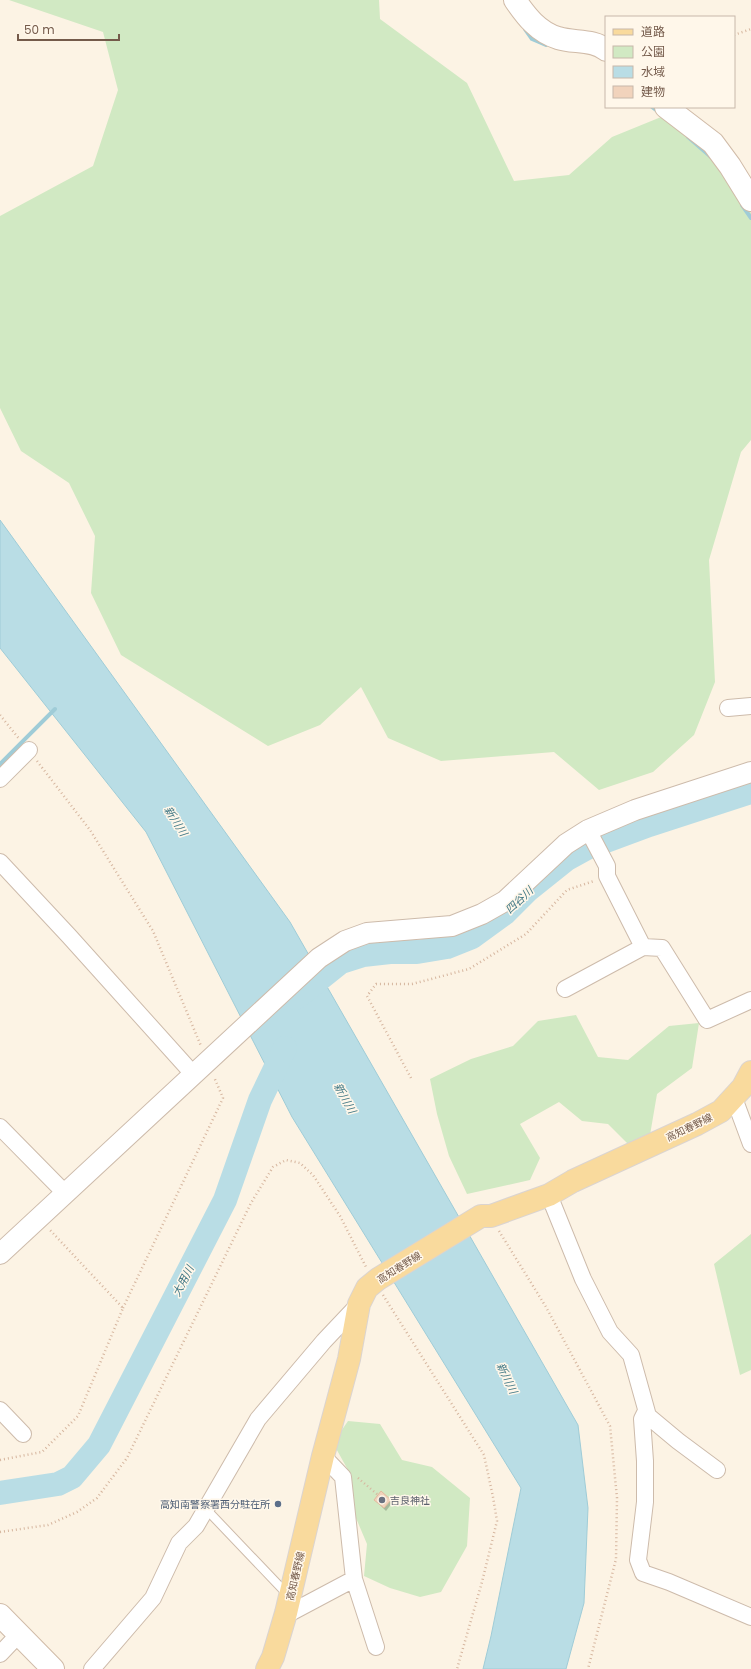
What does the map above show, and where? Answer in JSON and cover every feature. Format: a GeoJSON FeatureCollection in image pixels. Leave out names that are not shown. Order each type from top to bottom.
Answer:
{"type":"FeatureCollection","features":[{"type":"Feature","properties":{"kind":"main road"},"geometry":{"type":"LineString","coordinates":[[515,0],[528,18],[543,31],[558,39],[586,43],[605,49]]}},
{"type":"Feature","properties":{"kind":"main road"},"geometry":{"type":"LineString","coordinates":[[667,108],[713,144],[730,166],[751,200]]}},
{"type":"Feature","properties":{"kind":"main road","name":"高知春野線"},"geometry":{"type":"LineString","coordinates":[[267,1669],[273,1657],[288,1605],[323,1456],[349,1359],[359,1304],[367,1288],[486,1216],[550,1195],[573,1181],[697,1124],[721,1111],[743,1087],[751,1072]]}},
{"type":"Feature","properties":{"kind":"main road"},"geometry":{"type":"LineString","coordinates":[[0,1615],[16,1637],[53,1669]]}},
{"type":"Feature","properties":{"kind":"street"},"geometry":{"type":"LineString","coordinates":[[728,708],[751,706]]}},
{"type":"Feature","properties":{"kind":"street"},"geometry":{"type":"LineString","coordinates":[[0,779],[29,750]]}},
{"type":"Feature","properties":{"kind":"street"},"geometry":{"type":"LineString","coordinates":[[0,1254],[319,958],[345,941],[367,933],[452,926],[482,914],[505,901],[566,844],[591,835],[635,810],[751,772]]}},
{"type":"Feature","properties":{"kind":"street"},"geometry":{"type":"LineString","coordinates":[[591,835],[643,948]]}},
{"type":"Feature","properties":{"kind":"street"},"geometry":{"type":"LineString","coordinates":[[0,862],[69,936],[201,1068]]}},
{"type":"Feature","properties":{"kind":"street"},"geometry":{"type":"LineString","coordinates":[[565,988],[643,948],[662,948],[707,1020],[751,1000]]}},
{"type":"Feature","properties":{"kind":"street"},"geometry":{"type":"LineString","coordinates":[[734,1098],[751,1144]]}},
{"type":"Feature","properties":{"kind":"street"},"geometry":{"type":"LineString","coordinates":[[0,1127],[65,1193]]}},
{"type":"Feature","properties":{"kind":"street"},"geometry":{"type":"LineString","coordinates":[[550,1195],[583,1279],[610,1332],[631,1355],[648,1416],[717,1470]]}},
{"type":"Feature","properties":{"kind":"street"},"geometry":{"type":"LineString","coordinates":[[92,1669],[154,1598],[179,1543],[196,1526],[258,1419],[324,1341],[359,1304]]}},
{"type":"Feature","properties":{"kind":"street"},"geometry":{"type":"LineString","coordinates":[[0,1410],[23,1434]]}},
{"type":"Feature","properties":{"kind":"street"},"geometry":{"type":"LineString","coordinates":[[646,1411],[642,1419],[645,1460],[645,1502],[638,1560],[643,1573],[669,1582],[751,1617]]}},
{"type":"Feature","properties":{"kind":"street"},"geometry":{"type":"LineString","coordinates":[[323,1456],[343,1477],[354,1579],[376,1647]]}},
{"type":"Feature","properties":{"kind":"street"},"geometry":{"type":"LineString","coordinates":[[288,1605],[290,1613],[354,1579]]}},
{"type":"Feature","properties":{"kind":"street"},"geometry":{"type":"LineString","coordinates":[[0,1654],[16,1637]]}},
{"type":"Feature","properties":{"kind":"lane"},"geometry":{"type":"LineString","coordinates":[[206,1509],[288,1605]]}},
{"type":"Feature","properties":{"kind":"path"},"geometry":{"type":"LineString","coordinates":[[735,35],[751,29]]}},
{"type":"Feature","properties":{"kind":"path"},"geometry":{"type":"LineString","coordinates":[[0,715],[19,738]]}},
{"type":"Feature","properties":{"kind":"path"},"geometry":{"type":"LineString","coordinates":[[0,1460],[42,1452],[78,1416],[123,1308],[223,1098],[201,1068],[153,931],[90,830],[29,750]]}},
{"type":"Feature","properties":{"kind":"path"},"geometry":{"type":"LineString","coordinates":[[411,1078],[367,996],[376,984],[412,984],[469,969],[526,934],[567,890],[607,871]]}},
{"type":"Feature","properties":{"kind":"path"},"geometry":{"type":"LineString","coordinates":[[486,1216],[546,1307],[610,1426],[617,1498],[616,1559],[588,1669]]}},
{"type":"Feature","properties":{"kind":"path"},"geometry":{"type":"LineString","coordinates":[[38,1218],[123,1308]]}},
{"type":"Feature","properties":{"kind":"green space"},"geometry":{"type":"Polygon","coordinates":[[[9,0],[379,0],[380,19],[467,83],[514,181],[569,175],[612,137],[666,115],[713,148],[751,213],[751,440],[741,452],[709,560],[715,682],[694,735],[653,772],[599,790],[554,752],[441,761],[388,738],[361,687],[320,725],[268,746],[121,655],[91,593],[95,536],[69,483],[21,451],[0,408],[0,216],[93,166],[118,90],[103,32],[9,0]]]}},
{"type":"Feature","properties":{"kind":"green space"},"geometry":{"type":"Polygon","coordinates":[[[576,1015],[598,1057],[628,1060],[669,1026],[699,1023],[692,1068],[657,1094],[650,1135],[630,1146],[608,1124],[582,1121],[559,1102],[520,1124],[540,1158],[530,1180],[467,1194],[449,1156],[437,1114],[430,1079],[471,1059],[513,1046],[538,1021],[576,1015]]]}},
{"type":"Feature","properties":{"kind":"green space"},"geometry":{"type":"Polygon","coordinates":[[[751,1234],[751,1370],[740,1375],[714,1264],[751,1234]]]}},
{"type":"Feature","properties":{"kind":"green space"},"geometry":{"type":"Polygon","coordinates":[[[348,1421],[380,1424],[402,1460],[432,1467],[470,1498],[467,1546],[441,1592],[420,1597],[390,1588],[364,1576],[367,1544],[353,1511],[348,1470],[333,1443],[348,1421]]]}},
{"type":"Feature","properties":{"kind":"water","name":"新川川"},"geometry":{"type":"Polygon","coordinates":[[[0,520],[290,922],[578,1425],[588,1508],[584,1603],[566,1669],[483,1669],[521,1488],[292,1117],[146,832],[0,648],[0,520]]]}},
{"type":"Feature","properties":{"kind":"building","name":"吉良神社"},"geometry":{"type":"Polygon","coordinates":[[[381,1491],[391,1500],[384,1508],[374,1500],[381,1491]]]}},
{"type":"Feature","properties":{"kind":"waterway"},"geometry":{"type":"LineString","coordinates":[[525,29],[532,39],[546,45]]}},
{"type":"Feature","properties":{"kind":"waterway"},"geometry":{"type":"LineString","coordinates":[[653,108],[660,113]]}},
{"type":"Feature","properties":{"kind":"waterway"},"geometry":{"type":"LineString","coordinates":[[688,137],[711,157]]}},
{"type":"Feature","properties":{"kind":"waterway"},"geometry":{"type":"LineString","coordinates":[[742,205],[751,218]]}},
{"type":"Feature","properties":{"kind":"waterway"},"geometry":{"type":"LineString","coordinates":[[0,764],[55,709]]}},
{"type":"Feature","properties":{"kind":"waterway","name":"四谷川"},"geometry":{"type":"LineString","coordinates":[[296,998],[341,962],[363,955],[390,952],[417,952],[447,947],[472,937],[505,913],[527,891],[567,859],[587,848],[649,825],[751,792]]}},
{"type":"Feature","properties":{"kind":"waterway","name":"大用川"},"geometry":{"type":"LineString","coordinates":[[0,1493],[58,1484],[72,1477],[99,1445],[225,1200],[260,1100],[285,1048]]}},
{"type":"Feature","properties":{"kind":"place","name":"吉良神社"},"geometry":{"type":"Point","coordinates":[382,1500]}},
{"type":"Feature","properties":{"kind":"place","name":"高知南警察署西分駐在所"},"geometry":{"type":"Point","coordinates":[278,1504]}}]}
